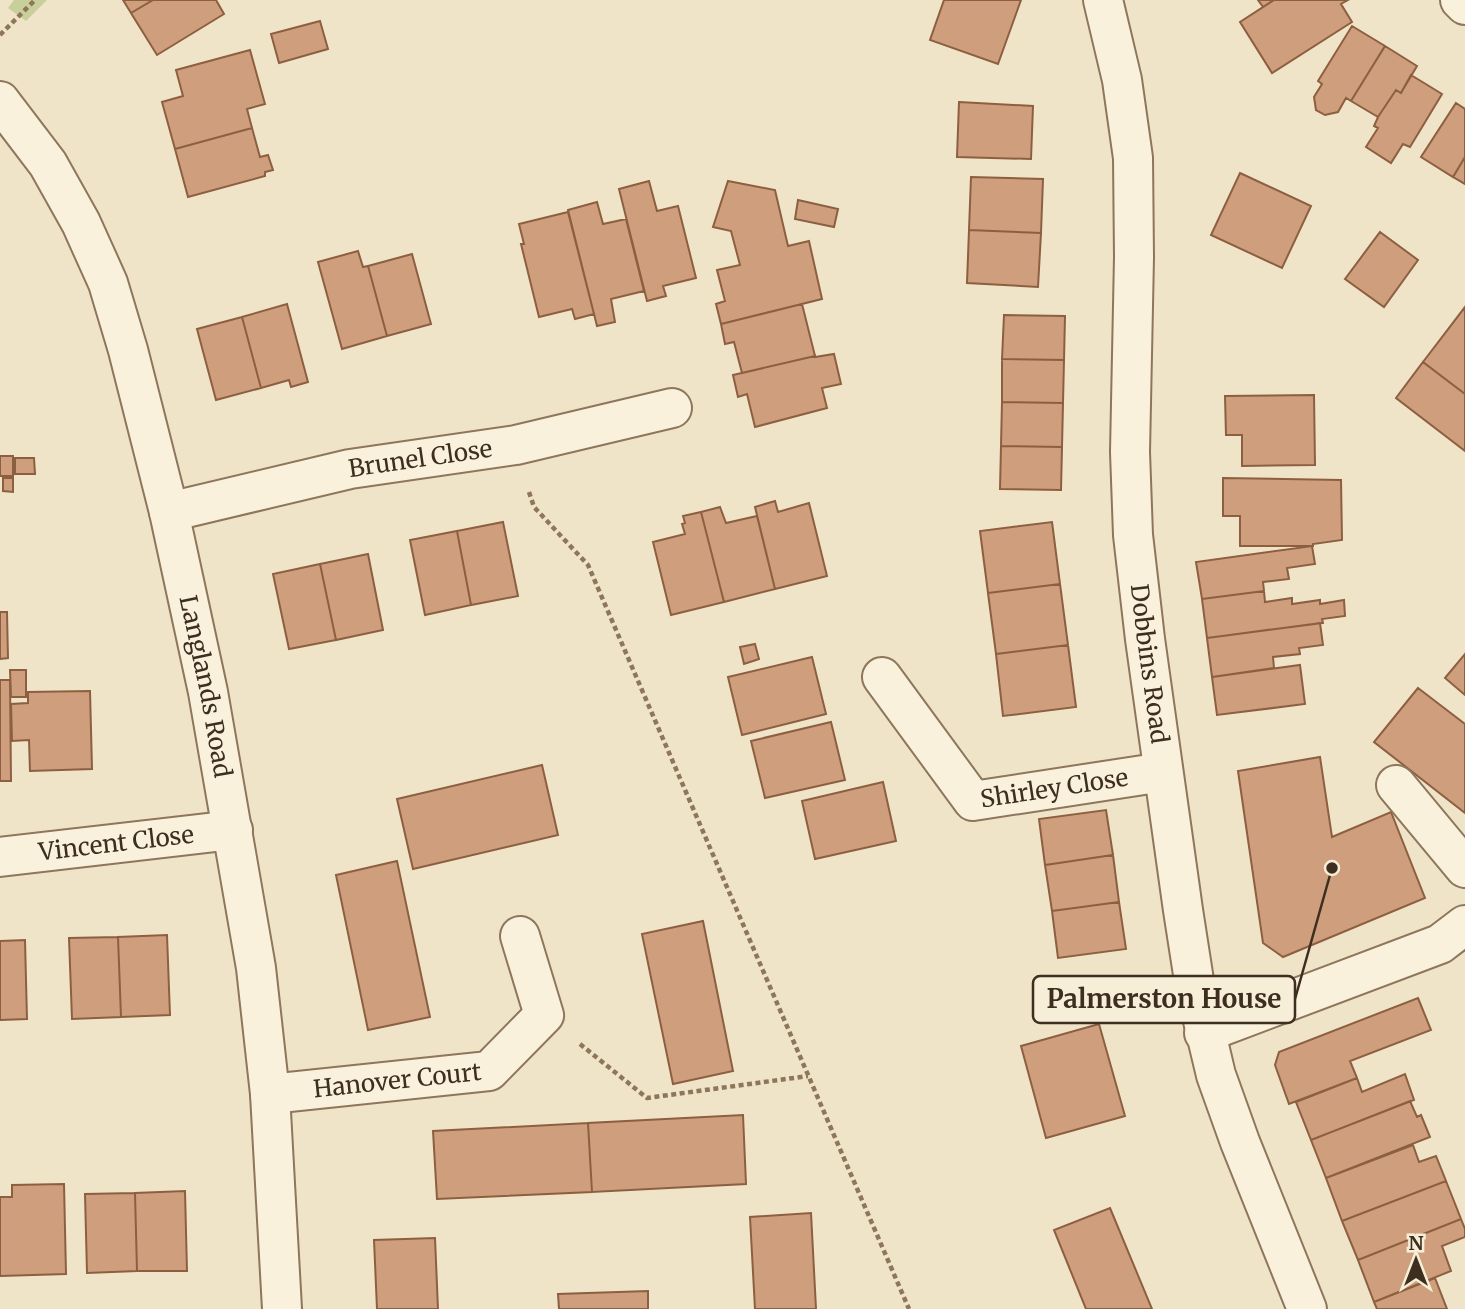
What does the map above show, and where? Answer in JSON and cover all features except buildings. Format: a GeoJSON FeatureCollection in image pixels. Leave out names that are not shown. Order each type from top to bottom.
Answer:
{"type":"FeatureCollection","features":[{"type":"Feature","properties":{"kind":"street","name":"Dobbins Road"},"geometry":{"type":"LineString","coordinates":[[1103,0],[1122,80],[1133,158],[1130,452],[1133,535],[1163,772],[1195,987],[1216,1075],[1307,1309]]}},
{"type":"Feature","properties":{"kind":"street"},"geometry":{"type":"LineString","coordinates":[[1460,0],[1465,5]]}},
{"type":"Feature","properties":{"kind":"street","name":"Langlands Road"},"geometry":{"type":"LineString","coordinates":[[0,101],[48,164],[81,223],[108,284],[128,350],[169,512],[208,692],[256,968],[270,1094],[282,1309]]}},
{"type":"Feature","properties":{"kind":"street","name":"Brunel Close"},"geometry":{"type":"LineString","coordinates":[[169,512],[351,469],[516,445],[672,408]]}},
{"type":"Feature","properties":{"kind":"street","name":"Shirley Close"},"geometry":{"type":"LineString","coordinates":[[882,677],[973,801],[1163,772]]}},
{"type":"Feature","properties":{"kind":"street"},"geometry":{"type":"LineString","coordinates":[[1396,785],[1465,868]]}},
{"type":"Feature","properties":{"kind":"street","name":"Vincent Close"},"geometry":{"type":"LineString","coordinates":[[0,857],[233,830]]}},
{"type":"Feature","properties":{"kind":"street"},"geometry":{"type":"LineString","coordinates":[[1204,1033],[1440,944],[1464,930]]}},
{"type":"Feature","properties":{"kind":"street"},"geometry":{"type":"LineString","coordinates":[[520,936],[544,1015]]}},
{"type":"Feature","properties":{"kind":"street","name":"Hanover Court"},"geometry":{"type":"LineString","coordinates":[[270,1094],[489,1071],[544,1015]]}},
{"type":"Feature","properties":{"kind":"path"},"geometry":{"type":"LineString","coordinates":[[0,35],[35,0]]}},
{"type":"Feature","properties":{"kind":"path"},"geometry":{"type":"LineString","coordinates":[[516,445],[534,507],[588,565],[909,1309]]}},
{"type":"Feature","properties":{"kind":"path"},"geometry":{"type":"LineString","coordinates":[[544,1015],[647,1098],[808,1076]]}},
{"type":"Feature","properties":{"kind":"green space"},"geometry":{"type":"Polygon","coordinates":[[[14,0],[47,0],[26,21],[8,8],[14,0]]]}},
{"type":"Feature","properties":{"kind":"place","name":"Palmerston House"},"geometry":{"type":"Point","coordinates":[1332,868]}}]}
